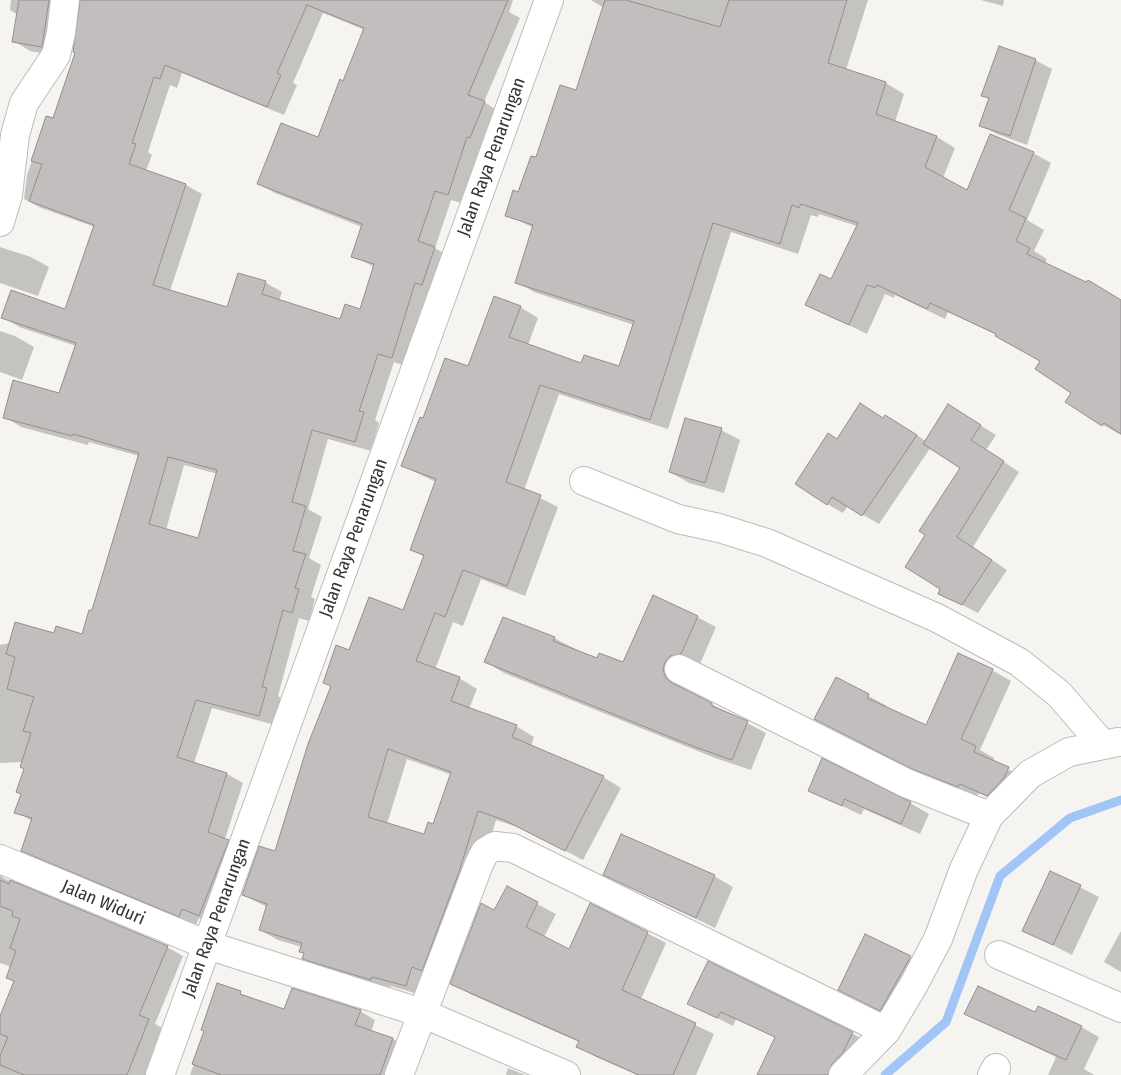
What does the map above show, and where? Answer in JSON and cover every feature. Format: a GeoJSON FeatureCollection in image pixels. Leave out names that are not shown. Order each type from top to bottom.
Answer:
{"type":"FeatureCollection","features":[{"type":"Feature","properties":{"kind":"street"},"geometry":{"type":"LineString","coordinates":[[0,222],[8,195],[17,127],[24,103],[56,54],[65,0]]}},
{"type":"Feature","properties":{"kind":"street","name":"Jalan Raya Penarungan"},"geometry":{"type":"LineString","coordinates":[[160,1075],[549,0]]}},
{"type":"Feature","properties":{"kind":"street"},"geometry":{"type":"LineString","coordinates":[[584,481],[678,519],[719,528],[767,543],[937,618],[1019,662],[1059,694],[1112,743]]}},
{"type":"Feature","properties":{"kind":"street"},"geometry":{"type":"LineString","coordinates":[[679,669],[906,783],[989,816]]}},
{"type":"Feature","properties":{"kind":"street"},"geometry":{"type":"LineString","coordinates":[[843,1075],[886,1030],[938,939],[964,869],[989,816],[1030,774],[1069,752],[1112,743]]}},
{"type":"Feature","properties":{"kind":"street"},"geometry":{"type":"LineString","coordinates":[[399,1075],[479,864],[485,852],[495,846],[513,848],[886,1030]]}},
{"type":"Feature","properties":{"kind":"street","name":"Jalan Widuri"},"geometry":{"type":"LineString","coordinates":[[0,859],[207,945],[422,1013],[566,1075]]}},
{"type":"Feature","properties":{"kind":"street"},"geometry":{"type":"LineString","coordinates":[[999,955],[1121,1008]]}},
{"type":"Feature","properties":{"kind":"building"},"geometry":{"type":"Polygon","coordinates":[[[19,0],[49,0],[42,47],[12,42],[19,0]]]}},
{"type":"Feature","properties":{"kind":"building"},"geometry":{"type":"Polygon","coordinates":[[[80,0],[508,0],[468,95],[485,101],[470,138],[467,137],[448,195],[435,191],[418,241],[435,247],[422,285],[415,283],[392,358],[378,354],[359,411],[364,412],[355,442],[312,430],[292,502],[306,506],[293,551],[306,554],[295,588],[299,589],[292,613],[283,610],[262,687],[267,688],[259,716],[196,700],[177,757],[227,773],[208,832],[229,840],[199,916],[182,909],[179,917],[21,851],[32,818],[14,813],[21,794],[16,792],[24,769],[20,767],[31,733],[23,731],[34,697],[7,689],[15,657],[6,654],[15,622],[54,633],[56,626],[82,634],[89,610],[92,610],[139,453],[73,434],[72,436],[3,418],[13,380],[59,393],[76,343],[1,318],[11,290],[65,309],[94,225],[29,201],[42,164],[31,161],[46,116],[53,118],[75,53],[73,52],[80,0]],[[307,5],[277,73],[281,75],[267,107],[165,65],[160,79],[154,77],[132,143],[136,144],[129,164],[186,184],[153,285],[227,307],[238,273],[266,281],[262,294],[340,319],[345,304],[360,309],[374,264],[351,257],[362,224],[257,184],[281,123],[318,137],[340,79],[343,81],[364,28],[307,5]],[[168,457],[149,524],[198,538],[217,470],[168,457]]]}},
{"type":"Feature","properties":{"kind":"building"},"geometry":{"type":"Polygon","coordinates":[[[605,0],[626,0],[720,27],[729,0],[847,0],[828,63],[886,82],[876,114],[937,136],[925,167],[967,190],[990,134],[1034,152],[1009,210],[1026,218],[1016,241],[1030,248],[1027,254],[1086,282],[1088,280],[1121,300],[1121,434],[1104,423],[1102,426],[1065,402],[1071,393],[1035,369],[1040,361],[995,336],[996,334],[930,303],[927,309],[877,285],[875,288],[867,285],[849,325],[805,305],[820,274],[831,279],[858,223],[801,204],[799,208],[792,205],[780,244],[713,223],[650,420],[540,385],[506,482],[541,495],[507,586],[463,570],[445,617],[435,613],[416,661],[460,677],[451,701],[517,725],[512,737],[604,776],[565,851],[504,820],[478,811],[459,872],[422,971],[412,967],[406,986],[372,977],[371,980],[302,959],[304,953],[299,952],[302,943],[259,930],[267,904],[242,895],[259,846],[275,851],[308,744],[331,686],[323,683],[336,645],[349,650],[369,597],[403,610],[424,555],[410,550],[436,479],[401,466],[420,417],[423,418],[445,358],[468,366],[494,296],[521,306],[509,337],[581,363],[584,355],[619,366],[634,321],[515,283],[533,225],[505,216],[513,190],[518,192],[531,156],[536,157],[560,85],[576,90],[605,0]],[[388,749],[368,817],[424,834],[428,822],[433,824],[451,772],[388,749]]]}},
{"type":"Feature","properties":{"kind":"building"},"geometry":{"type":"Polygon","coordinates":[[[999,46],[1036,59],[1010,136],[979,126],[989,98],[981,96],[999,46]]]}},
{"type":"Feature","properties":{"kind":"building"},"geometry":{"type":"Polygon","coordinates":[[[860,403],[883,418],[885,415],[917,435],[862,516],[832,497],[827,505],[795,484],[828,433],[837,439],[860,403]]]}},
{"type":"Feature","properties":{"kind":"building"},"geometry":{"type":"Polygon","coordinates":[[[948,404],[981,425],[971,440],[1004,461],[957,537],[992,560],[962,605],[938,594],[940,589],[905,567],[925,535],[919,531],[960,468],[923,444],[948,404]]]}},
{"type":"Feature","properties":{"kind":"building"},"geometry":{"type":"Polygon","coordinates":[[[685,418],[722,428],[705,483],[669,472],[685,418]]]}},
{"type":"Feature","properties":{"kind":"building"},"geometry":{"type":"Polygon","coordinates":[[[653,595],[698,616],[681,654],[670,656],[665,662],[663,670],[666,678],[672,683],[712,703],[712,706],[748,721],[732,760],[695,747],[484,662],[503,617],[555,637],[553,641],[597,658],[599,653],[623,662],[653,595]]]}},
{"type":"Feature","properties":{"kind":"building"},"geometry":{"type":"Polygon","coordinates":[[[958,653],[993,669],[961,739],[976,746],[974,752],[1009,767],[1004,778],[987,796],[960,784],[958,787],[912,769],[814,719],[836,677],[869,694],[867,698],[926,725],[958,653]]]}},
{"type":"Feature","properties":{"kind":"building"},"geometry":{"type":"Polygon","coordinates":[[[822,758],[911,802],[901,824],[844,799],[842,806],[808,791],[822,758]]]}},
{"type":"Feature","properties":{"kind":"building"},"geometry":{"type":"Polygon","coordinates":[[[621,834],[715,875],[696,918],[603,875],[621,834]]]}},
{"type":"Feature","properties":{"kind":"building"},"geometry":{"type":"Polygon","coordinates":[[[1050,871],[1081,885],[1053,945],[1022,931],[1050,871]]]}},
{"type":"Feature","properties":{"kind":"building"},"geometry":{"type":"Polygon","coordinates":[[[0,880],[9,884],[10,880],[168,946],[139,1015],[149,1019],[127,1075],[24,1075],[0,1065],[0,1056],[8,1037],[0,1034],[0,1016],[14,981],[6,978],[16,951],[10,948],[20,919],[12,916],[13,911],[0,906],[0,880]]]}},
{"type":"Feature","properties":{"kind":"building"},"geometry":{"type":"Polygon","coordinates":[[[507,886],[538,902],[526,927],[569,949],[590,903],[648,932],[622,990],[696,1023],[673,1075],[639,1075],[576,1047],[579,1041],[450,984],[481,903],[494,910],[507,886]]]}},
{"type":"Feature","properties":{"kind":"building"},"geometry":{"type":"Polygon","coordinates":[[[865,934],[911,956],[880,1011],[838,990],[865,934]]]}},
{"type":"Feature","properties":{"kind":"building"},"geometry":{"type":"Polygon","coordinates":[[[708,961],[853,1032],[843,1052],[832,1064],[828,1075],[757,1075],[775,1037],[721,1012],[717,1018],[687,1004],[708,961]]]}},
{"type":"Feature","properties":{"kind":"building"},"geometry":{"type":"Polygon","coordinates":[[[217,983],[241,991],[240,994],[284,1009],[292,988],[361,1010],[355,1025],[393,1038],[380,1075],[221,1075],[192,1064],[204,1031],[201,1030],[217,983]]]}},
{"type":"Feature","properties":{"kind":"building"},"geometry":{"type":"Polygon","coordinates":[[[978,986],[1035,1012],[1038,1006],[1082,1026],[1066,1060],[964,1014],[978,986]]]}},
{"type":"Feature","properties":{"kind":"waterway"},"geometry":{"type":"LineString","coordinates":[[885,1075],[946,1022],[1000,876],[1070,818],[1121,800]]}}]}
